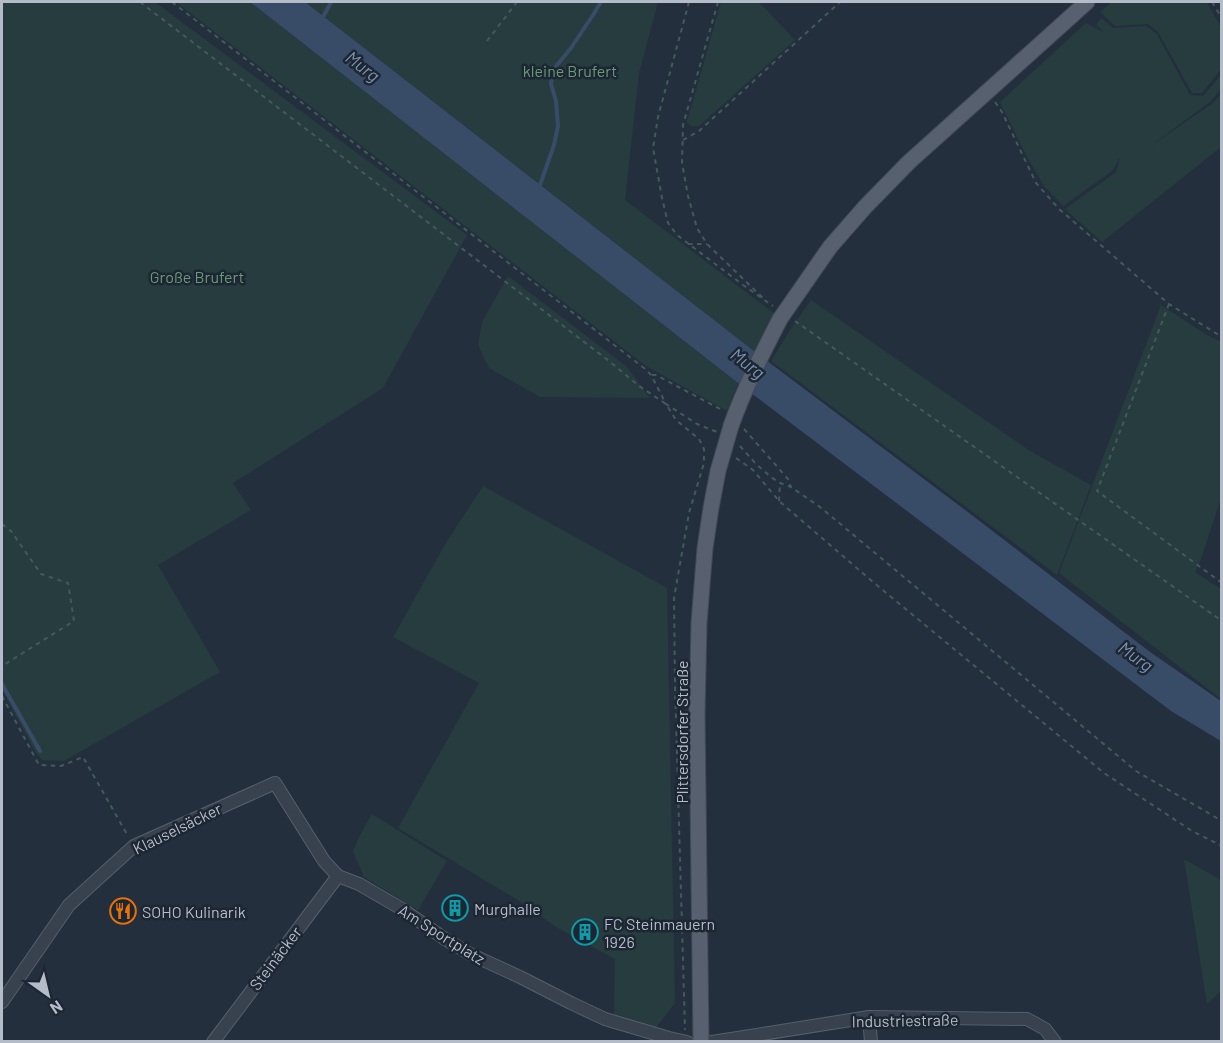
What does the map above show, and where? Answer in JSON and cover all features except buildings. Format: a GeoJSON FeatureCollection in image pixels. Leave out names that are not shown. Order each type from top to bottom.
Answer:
{"type":"FeatureCollection","features":[{"type":"Feature","properties":{"kind":"main road","name":"Plittersdorfer Straße"},"geometry":{"type":"LineString","coordinates":[[701,1041],[697,714],[699,623],[705,548],[717,471],[740,401],[764,350],[830,247],[894,177],[1087,2]]}},
{"type":"Feature","properties":{"kind":"street","name":"Am Sportplatz"},"geometry":{"type":"LineString","coordinates":[[275,783],[324,861],[338,876],[359,884],[402,909],[470,954],[571,1003],[605,1019],[686,1041]]}},
{"type":"Feature","properties":{"kind":"street","name":"Klauselsäcker"},"geometry":{"type":"LineString","coordinates":[[2,1002],[69,905],[134,846],[275,783]]}},
{"type":"Feature","properties":{"kind":"street","name":"Steinäcker"},"geometry":{"type":"LineString","coordinates":[[213,1041],[338,876]]}},
{"type":"Feature","properties":{"kind":"street","name":"Industriestraße"},"geometry":{"type":"LineString","coordinates":[[712,1041],[870,1017],[1027,1019],[1045,1029],[1055,1041]]}},
{"type":"Feature","properties":{"kind":"street"},"geometry":{"type":"LineString","coordinates":[[870,1017],[871,1041]]}},
{"type":"Feature","properties":{"kind":"path"},"geometry":{"type":"LineString","coordinates":[[140,2],[609,360],[639,386],[697,424],[727,437],[780,483],[791,488],[829,515],[1136,771],[1221,821]]}},
{"type":"Feature","properties":{"kind":"path"},"geometry":{"type":"LineString","coordinates":[[172,2],[644,368],[651,375],[676,420],[699,439],[704,449],[704,463],[689,513],[674,598],[686,1041]]}},
{"type":"Feature","properties":{"kind":"path"},"geometry":{"type":"LineString","coordinates":[[488,41],[517,2]]}},
{"type":"Feature","properties":{"kind":"path"},"geometry":{"type":"LineString","coordinates":[[689,2],[658,117],[653,148],[668,223],[677,236],[768,302],[706,244],[697,228],[682,163],[683,125],[718,2]]}},
{"type":"Feature","properties":{"kind":"path"},"geometry":{"type":"LineString","coordinates":[[683,140],[699,131],[840,2]]}},
{"type":"Feature","properties":{"kind":"path"},"geometry":{"type":"LineString","coordinates":[[1212,2],[1221,18]]}},
{"type":"Feature","properties":{"kind":"path"},"geometry":{"type":"LineString","coordinates":[[994,101],[1002,112],[1036,183],[1059,209],[1169,304],[1221,337]]}},
{"type":"Feature","properties":{"kind":"path"},"geometry":{"type":"LineString","coordinates":[[688,243],[706,244]]}},
{"type":"Feature","properties":{"kind":"path"},"geometry":{"type":"LineString","coordinates":[[1169,304],[1097,491],[1221,583]]}},
{"type":"Feature","properties":{"kind":"path"},"geometry":{"type":"LineString","coordinates":[[786,319],[1221,621]]}},
{"type":"Feature","properties":{"kind":"path"},"geometry":{"type":"LineString","coordinates":[[727,437],[733,455],[753,470],[779,501],[873,582],[1104,773],[1192,831],[1221,846]]}},
{"type":"Feature","properties":{"kind":"path"},"geometry":{"type":"LineString","coordinates":[[779,501],[780,483]]}},
{"type":"Feature","properties":{"kind":"path"},"geometry":{"type":"LineString","coordinates":[[2,524],[10,531],[41,574],[68,583],[74,621],[2,666]]}},
{"type":"Feature","properties":{"kind":"path"},"geometry":{"type":"LineString","coordinates":[[2,696],[39,765],[60,766],[83,757],[134,846]]}},
{"type":"Feature","properties":{"kind":"green space","name":"Große Brufert"},"geometry":{"type":"Polygon","coordinates":[[[2,2],[155,2],[467,235],[383,388],[233,483],[251,510],[158,565],[220,672],[64,761],[42,760],[2,690],[2,2]]]}},
{"type":"Feature","properties":{"kind":"green space"},"geometry":{"type":"Polygon","coordinates":[[[176,2],[250,2],[738,383],[727,411],[646,366],[176,2]]]}},
{"type":"Feature","properties":{"kind":"green space","name":"kleine Brufert"},"geometry":{"type":"Polygon","coordinates":[[[305,2],[658,2],[639,73],[625,200],[775,314],[754,351],[305,2]]]}},
{"type":"Feature","properties":{"kind":"green space"},"geometry":{"type":"Polygon","coordinates":[[[721,2],[759,2],[795,40],[699,126],[691,126],[687,122],[721,2]]]}},
{"type":"Feature","properties":{"kind":"green space"},"geometry":{"type":"Polygon","coordinates":[[[1112,2],[1207,2],[1221,28],[1221,69],[1202,93],[1192,93],[1158,32],[1148,24],[1115,26],[1100,12],[1112,2]]]}},
{"type":"Feature","properties":{"kind":"green space"},"geometry":{"type":"Polygon","coordinates":[[[1101,18],[1113,28],[1146,26],[1157,34],[1190,95],[1203,96],[1222,74],[1221,89],[1211,101],[1148,148],[1213,103],[1221,94],[1221,147],[1102,242],[1065,209],[1116,172],[1120,158],[1112,171],[1063,206],[1044,186],[1000,102],[1086,23],[1105,33],[1096,25],[1101,18]]]}},
{"type":"Feature","properties":{"kind":"green space"},"geometry":{"type":"Polygon","coordinates":[[[508,276],[626,366],[650,398],[540,397],[489,368],[478,345],[482,322],[508,276]]]}},
{"type":"Feature","properties":{"kind":"green space"},"geometry":{"type":"Polygon","coordinates":[[[811,300],[1030,451],[1091,485],[1057,575],[771,361],[811,300]]]}},
{"type":"Feature","properties":{"kind":"green space"},"geometry":{"type":"Polygon","coordinates":[[[1161,305],[1221,342],[1221,498],[1195,572],[1221,589],[1221,699],[1059,573],[1161,305]]]}},
{"type":"Feature","properties":{"kind":"green space"},"geometry":{"type":"Polygon","coordinates":[[[483,486],[667,588],[675,1003],[655,1029],[614,1017],[615,959],[556,927],[524,904],[398,828],[479,683],[393,637],[447,541],[483,486]]]}},
{"type":"Feature","properties":{"kind":"green space"},"geometry":{"type":"Polygon","coordinates":[[[372,814],[447,861],[418,910],[364,877],[353,851],[372,814]]]}},
{"type":"Feature","properties":{"kind":"green space"},"geometry":{"type":"Polygon","coordinates":[[[1184,859],[1221,880],[1221,991],[1207,1004],[1184,859]]]}},
{"type":"Feature","properties":{"kind":"water","name":"Murg"},"geometry":{"type":"Polygon","coordinates":[[[250,2],[305,2],[754,351],[1150,652],[1221,701],[1221,741],[1171,711],[738,383],[250,2]]]}},
{"type":"Feature","properties":{"kind":"waterway"},"geometry":{"type":"LineString","coordinates":[[322,19],[331,2]]}},
{"type":"Feature","properties":{"kind":"waterway"},"geometry":{"type":"LineString","coordinates":[[538,188],[554,145],[558,126],[556,101],[551,84],[553,70],[571,48],[601,2]]}},
{"type":"Feature","properties":{"kind":"waterway"},"geometry":{"type":"LineString","coordinates":[[2,684],[40,751]]}},
{"type":"Feature","properties":{"kind":"place","name":"Murghalle"},"geometry":{"type":"Point","coordinates":[455,908]}},
{"type":"Feature","properties":{"kind":"place","name":"SOHO Kulinarik"},"geometry":{"type":"Point","coordinates":[123,911]}},
{"type":"Feature","properties":{"kind":"place","name":"FC Steinmauern 1926"},"geometry":{"type":"Point","coordinates":[585,932]}}]}
